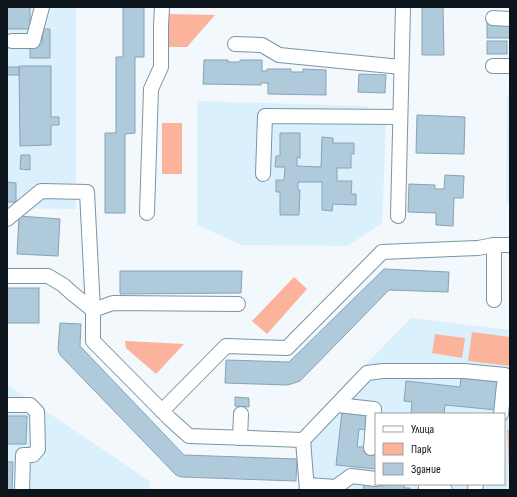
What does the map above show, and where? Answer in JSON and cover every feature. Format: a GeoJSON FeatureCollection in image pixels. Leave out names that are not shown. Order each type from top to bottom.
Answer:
{"type":"FeatureCollection","features":[{"type":"Feature","properties":{"kind":"lane"},"geometry":{"type":"LineString","coordinates":[[12,41],[33,41],[42,7]]}},
{"type":"Feature","properties":{"kind":"lane"},"geometry":{"type":"LineString","coordinates":[[147,213],[151,89],[161,67],[162,7]]}},
{"type":"Feature","properties":{"kind":"lane"},"geometry":{"type":"LineString","coordinates":[[398,216],[403,7]]}},
{"type":"Feature","properties":{"kind":"lane"},"geometry":{"type":"LineString","coordinates":[[493,18],[510,19]]}},
{"type":"Feature","properties":{"kind":"lane"},"geometry":{"type":"LineString","coordinates":[[235,44],[262,45],[279,55],[401,67]]}},
{"type":"Feature","properties":{"kind":"lane"},"geometry":{"type":"LineString","coordinates":[[493,66],[510,66]]}},
{"type":"Feature","properties":{"kind":"lane"},"geometry":{"type":"LineString","coordinates":[[263,174],[265,116],[400,117]]}},
{"type":"Feature","properties":{"kind":"lane"},"geometry":{"type":"LineString","coordinates":[[7,219],[41,191],[87,192],[93,310],[93,342],[189,436],[303,440],[367,373],[383,371],[464,371],[505,375],[501,413]]}},
{"type":"Feature","properties":{"kind":"lane"},"geometry":{"type":"LineString","coordinates":[[162,411],[226,346],[287,348],[382,252],[478,248],[494,245],[510,245]]}},
{"type":"Feature","properties":{"kind":"lane"},"geometry":{"type":"LineString","coordinates":[[494,245],[494,300]]}},
{"type":"Feature","properties":{"kind":"lane"},"geometry":{"type":"LineString","coordinates":[[7,276],[48,276],[63,285],[93,310]]}},
{"type":"Feature","properties":{"kind":"lane"},"geometry":{"type":"LineString","coordinates":[[93,310],[113,303],[238,304]]}},
{"type":"Feature","properties":{"kind":"lane"},"geometry":{"type":"LineString","coordinates":[[7,405],[30,405],[37,412],[38,449],[33,455],[23,455],[22,490]]}},
{"type":"Feature","properties":{"kind":"lane"},"geometry":{"type":"LineString","coordinates":[[337,405],[374,409],[371,448]]}},
{"type":"Feature","properties":{"kind":"lane"},"geometry":{"type":"LineString","coordinates":[[240,438],[241,414]]}},
{"type":"Feature","properties":{"kind":"lane"},"geometry":{"type":"LineString","coordinates":[[303,440],[307,488],[336,487],[351,476],[375,479]]}},
{"type":"Feature","properties":{"kind":"lane"},"geometry":{"type":"LineString","coordinates":[[426,488],[445,490]]}},
{"type":"Feature","properties":{"kind":"shaded area"},"geometry":{"type":"Polygon","coordinates":[[[7,7],[76,7],[76,209],[7,208],[7,7]]]}},
{"type":"Feature","properties":{"kind":"shaded area"},"geometry":{"type":"Polygon","coordinates":[[[510,93],[510,205],[506,201],[507,96],[510,93]]]}},
{"type":"Feature","properties":{"kind":"shaded area"},"geometry":{"type":"Polygon","coordinates":[[[197,101],[368,106],[369,123],[386,124],[382,223],[348,246],[242,245],[197,225],[197,101]]]}},
{"type":"Feature","properties":{"kind":"shaded area"},"geometry":{"type":"Polygon","coordinates":[[[411,318],[510,330],[510,490],[313,490],[306,426],[411,318]]]}},
{"type":"Feature","properties":{"kind":"shaded area"},"geometry":{"type":"Polygon","coordinates":[[[7,386],[149,481],[150,490],[7,490],[7,386]]]}},
{"type":"Feature","properties":{"kind":"green space"},"geometry":{"type":"Polygon","coordinates":[[[168,14],[215,15],[187,47],[168,47],[168,14]]]}},
{"type":"Feature","properties":{"kind":"green space"},"geometry":{"type":"Polygon","coordinates":[[[162,123],[182,123],[182,174],[162,174],[162,123]]]}},
{"type":"Feature","properties":{"kind":"green space"},"geometry":{"type":"Polygon","coordinates":[[[294,277],[307,289],[267,334],[252,321],[294,277]]]}},
{"type":"Feature","properties":{"kind":"green space"},"geometry":{"type":"Polygon","coordinates":[[[472,332],[510,337],[510,366],[468,361],[472,332]]]}},
{"type":"Feature","properties":{"kind":"green space"},"geometry":{"type":"Polygon","coordinates":[[[435,334],[465,338],[462,358],[432,353],[435,334]]]}},
{"type":"Feature","properties":{"kind":"green space"},"geometry":{"type":"Polygon","coordinates":[[[125,341],[184,344],[156,374],[126,348],[125,341]]]}},
{"type":"Feature","properties":{"kind":"green space"},"geometry":{"type":"Polygon","coordinates":[[[507,430],[510,430],[509,470],[507,430]]]}},
{"type":"Feature","properties":{"kind":"building"},"geometry":{"type":"Polygon","coordinates":[[[7,7],[30,7],[30,29],[7,29],[7,7]]]}},
{"type":"Feature","properties":{"kind":"building"},"geometry":{"type":"Polygon","coordinates":[[[123,7],[144,7],[144,57],[135,57],[135,133],[125,134],[125,213],[105,213],[105,133],[116,133],[116,57],[123,57],[123,7]]]}},
{"type":"Feature","properties":{"kind":"building"},"geometry":{"type":"Polygon","coordinates":[[[422,7],[443,7],[444,55],[422,55],[422,7]]]}},
{"type":"Feature","properties":{"kind":"building"},"geometry":{"type":"Polygon","coordinates":[[[487,22],[510,22],[510,38],[487,38],[487,22]]]}},
{"type":"Feature","properties":{"kind":"building"},"geometry":{"type":"Polygon","coordinates":[[[43,29],[50,29],[50,58],[30,58],[30,45],[42,45],[43,29]]]}},
{"type":"Feature","properties":{"kind":"building"},"geometry":{"type":"Polygon","coordinates":[[[487,41],[507,41],[507,54],[487,54],[487,41]]]}},
{"type":"Feature","properties":{"kind":"building"},"geometry":{"type":"Polygon","coordinates":[[[204,60],[228,60],[228,62],[240,62],[240,60],[262,60],[262,71],[267,71],[267,69],[291,69],[291,72],[303,72],[303,69],[326,70],[326,95],[268,94],[268,83],[261,83],[261,85],[203,84],[204,60]]]}},
{"type":"Feature","properties":{"kind":"building"},"geometry":{"type":"Polygon","coordinates":[[[19,66],[51,66],[51,117],[59,117],[59,125],[51,125],[51,145],[20,146],[19,66]]]}},
{"type":"Feature","properties":{"kind":"building"},"geometry":{"type":"Polygon","coordinates":[[[7,67],[19,67],[19,75],[7,75],[7,67]]]}},
{"type":"Feature","properties":{"kind":"building"},"geometry":{"type":"Polygon","coordinates":[[[359,74],[386,75],[385,93],[358,92],[359,74]]]}},
{"type":"Feature","properties":{"kind":"building"},"geometry":{"type":"Polygon","coordinates":[[[417,115],[465,117],[464,154],[416,153],[417,115]]]}},
{"type":"Feature","properties":{"kind":"building"},"geometry":{"type":"Polygon","coordinates":[[[280,133],[300,133],[300,158],[297,157],[297,166],[321,167],[322,137],[333,138],[333,143],[354,143],[354,154],[351,154],[351,168],[337,168],[337,181],[352,181],[351,194],[356,194],[356,205],[333,204],[332,211],[322,210],[322,182],[298,182],[298,190],[300,190],[299,215],[280,215],[280,192],[276,192],[276,180],[284,180],[285,167],[275,167],[276,156],[280,156],[280,133]]]}},
{"type":"Feature","properties":{"kind":"building"},"geometry":{"type":"Polygon","coordinates":[[[21,155],[30,155],[30,170],[20,169],[21,155]]]}},
{"type":"Feature","properties":{"kind":"building"},"geometry":{"type":"Polygon","coordinates":[[[445,175],[464,176],[463,198],[454,198],[453,226],[436,225],[436,213],[408,212],[409,184],[435,185],[435,189],[444,189],[445,175]]]}},
{"type":"Feature","properties":{"kind":"building"},"geometry":{"type":"Polygon","coordinates":[[[7,182],[16,183],[16,202],[7,202],[7,182]]]}},
{"type":"Feature","properties":{"kind":"building"},"geometry":{"type":"Polygon","coordinates":[[[19,216],[60,219],[58,256],[17,254],[19,216]]]}},
{"type":"Feature","properties":{"kind":"building"},"geometry":{"type":"Polygon","coordinates":[[[384,269],[449,272],[448,292],[389,290],[300,381],[288,385],[225,383],[226,360],[289,362],[384,269]]]}},
{"type":"Feature","properties":{"kind":"building"},"geometry":{"type":"Polygon","coordinates":[[[120,271],[242,271],[241,293],[120,294],[120,271]]]}},
{"type":"Feature","properties":{"kind":"building"},"geometry":{"type":"Polygon","coordinates":[[[7,288],[39,288],[39,323],[7,323],[7,288]]]}},
{"type":"Feature","properties":{"kind":"building"},"geometry":{"type":"Polygon","coordinates":[[[60,323],[81,324],[80,346],[184,455],[297,459],[296,481],[181,477],[176,475],[60,355],[58,350],[60,323]]]}},
{"type":"Feature","properties":{"kind":"building"},"geometry":{"type":"Polygon","coordinates":[[[461,377],[500,382],[497,410],[445,405],[444,413],[411,413],[412,402],[404,401],[406,381],[460,387],[461,377]]]}},
{"type":"Feature","properties":{"kind":"building"},"geometry":{"type":"Polygon","coordinates":[[[235,397],[249,398],[249,407],[235,406],[235,397]]]}},
{"type":"Feature","properties":{"kind":"building"},"geometry":{"type":"Polygon","coordinates":[[[342,412],[375,416],[375,431],[359,429],[357,447],[364,447],[364,452],[375,454],[375,469],[336,465],[342,412]]]}},
{"type":"Feature","properties":{"kind":"building"},"geometry":{"type":"Polygon","coordinates":[[[7,416],[27,416],[26,444],[7,444],[7,416]]]}},
{"type":"Feature","properties":{"kind":"building"},"geometry":{"type":"Polygon","coordinates":[[[7,462],[13,462],[12,490],[7,490],[7,462]]]}},
{"type":"Feature","properties":{"kind":"building"},"geometry":{"type":"Polygon","coordinates":[[[364,484],[384,486],[404,485],[404,488],[410,488],[410,490],[363,490],[364,484]]]}}]}
